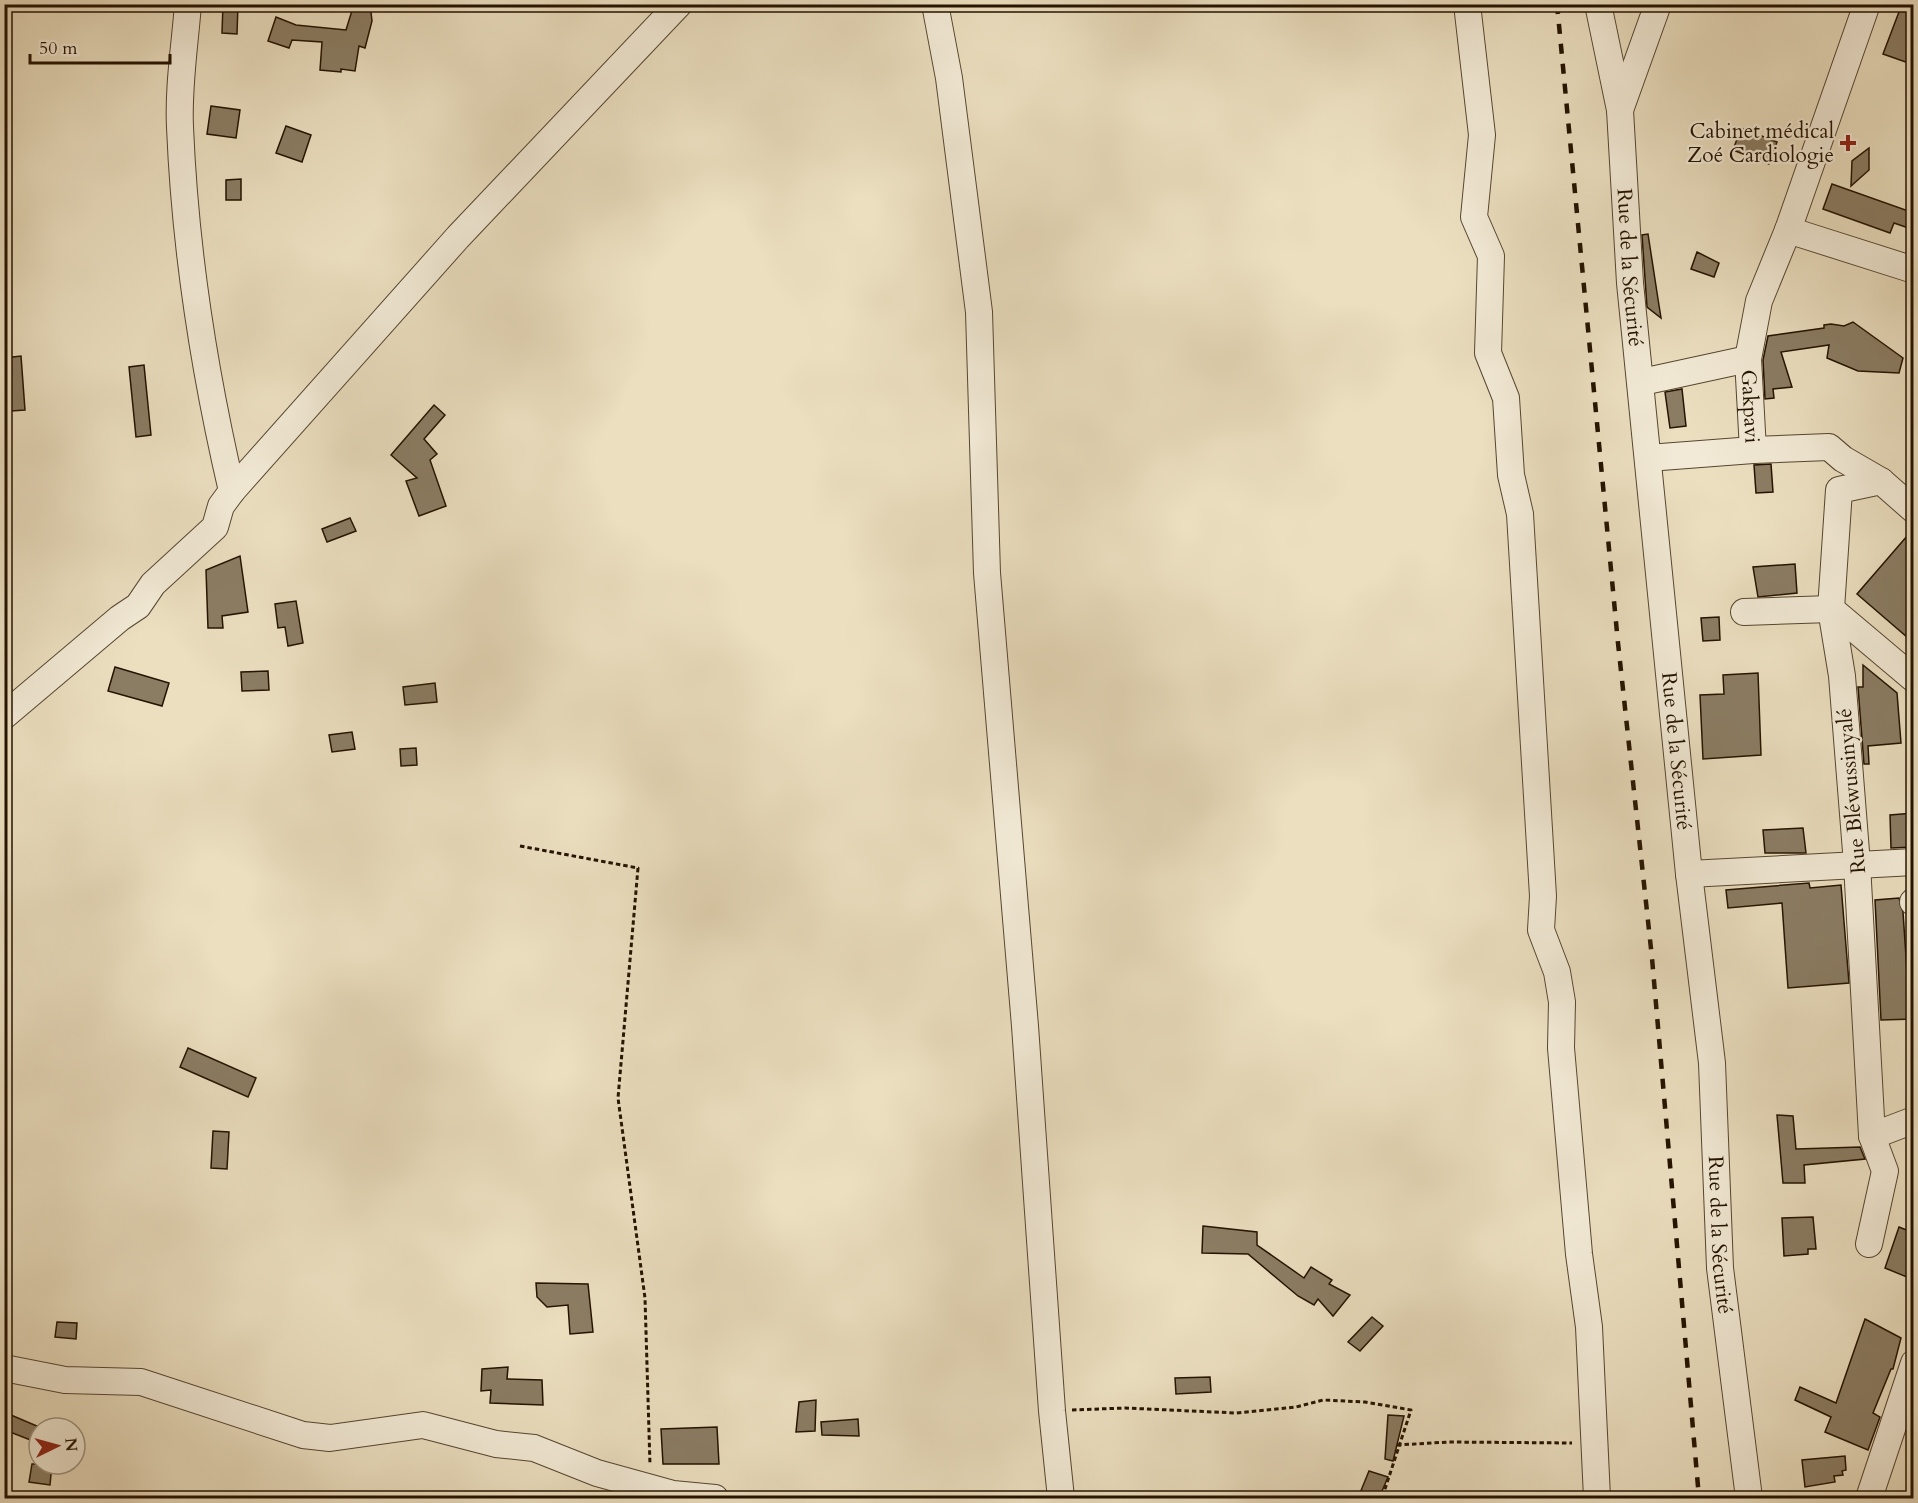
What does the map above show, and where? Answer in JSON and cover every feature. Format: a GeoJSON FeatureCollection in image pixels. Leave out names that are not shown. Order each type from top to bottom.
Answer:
{"type":"FeatureCollection","features":[{"type":"Feature","properties":{"kind":"street"},"geometry":{"type":"LineString","coordinates":[[188,4],[180,125],[194,282],[214,416],[232,490]]}},
{"type":"Feature","properties":{"kind":"street"},"geometry":{"type":"LineString","coordinates":[[4,716],[120,618],[138,606],[153,584],[215,526],[220,506],[232,490],[458,237],[679,4]]}},
{"type":"Feature","properties":{"kind":"street"},"geometry":{"type":"LineString","coordinates":[[935,4],[949,78],[979,312],[987,573],[1025,1026],[1052,1411],[1062,1498]]}},
{"type":"Feature","properties":{"kind":"street"},"geometry":{"type":"LineString","coordinates":[[1467,4],[1482,135],[1474,217],[1491,256],[1488,353],[1506,398],[1511,475],[1520,514],[1543,896],[1541,930],[1557,972],[1562,1002],[1561,1048],[1579,1254],[1589,1327],[1598,1498]]}},
{"type":"Feature","properties":{"kind":"street","name":"Rue de la Sécurité"},"geometry":{"type":"LineString","coordinates":[[1598,4],[1620,110],[1630,283],[1642,382],[1689,874],[1712,1063],[1720,1268],[1749,1498]]}},
{"type":"Feature","properties":{"kind":"street"},"geometry":{"type":"LineString","coordinates":[[1620,110],[1658,4]]}},
{"type":"Feature","properties":{"kind":"street"},"geometry":{"type":"LineString","coordinates":[[1748,359],[1759,301],[1788,230],[1867,4]]}},
{"type":"Feature","properties":{"kind":"street"},"geometry":{"type":"LineString","coordinates":[[1788,230],[1914,270]]}},
{"type":"Feature","properties":{"kind":"street","name":"Gakpavi"},"geometry":{"type":"LineString","coordinates":[[1642,382],[1748,359],[1754,450],[1829,447],[1843,459],[1881,481]]}},
{"type":"Feature","properties":{"kind":"street"},"geometry":{"type":"LineString","coordinates":[[1648,458],[1754,450]]}},
{"type":"Feature","properties":{"kind":"street"},"geometry":{"type":"LineString","coordinates":[[1881,481],[1914,510]]}},
{"type":"Feature","properties":{"kind":"street","name":"Rue Bléwussinyalé"},"geometry":{"type":"LineString","coordinates":[[1869,1244],[1885,1171],[1872,1136],[1857,864],[1842,676],[1831,609],[1839,490],[1881,481]]}},
{"type":"Feature","properties":{"kind":"street"},"geometry":{"type":"LineString","coordinates":[[1744,612],[1831,609],[1914,679]]}},
{"type":"Feature","properties":{"kind":"street"},"geometry":{"type":"LineString","coordinates":[[1689,874],[1914,862]]}},
{"type":"Feature","properties":{"kind":"street"},"geometry":{"type":"LineString","coordinates":[[1872,1136],[1914,1120]]}},
{"type":"Feature","properties":{"kind":"street"},"geometry":{"type":"LineString","coordinates":[[1869,1498],[1914,1363]]}},
{"type":"Feature","properties":{"kind":"street"},"geometry":{"type":"LineString","coordinates":[[4,1368],[65,1380],[141,1382],[303,1436],[330,1438],[423,1425],[496,1444],[534,1448],[597,1473],[673,1494],[715,1498]]}},
{"type":"Feature","properties":{"kind":"path"},"geometry":{"type":"LineString","coordinates":[[520,846],[638,868],[618,1098],[645,1298],[651,1487]]}},
{"type":"Feature","properties":{"kind":"path"},"geometry":{"type":"LineString","coordinates":[[1052,1411],[1125,1408],[1236,1413],[1296,1407],[1323,1400],[1365,1402],[1411,1410],[1397,1445],[1394,1467],[1382,1498]]}},
{"type":"Feature","properties":{"kind":"path"},"geometry":{"type":"LineString","coordinates":[[1397,1445],[1449,1442],[1594,1444]]}},
{"type":"Feature","properties":{"kind":"building"},"geometry":{"type":"Polygon","coordinates":[[[223,4],[238,4],[237,34],[222,33],[223,4]]]}},
{"type":"Feature","properties":{"kind":"building"},"geometry":{"type":"Polygon","coordinates":[[[354,4],[370,4],[372,21],[365,48],[359,46],[355,71],[320,70],[322,42],[292,40],[289,48],[268,41],[276,17],[296,25],[346,30],[354,4]]]}},
{"type":"Feature","properties":{"kind":"building"},"geometry":{"type":"Polygon","coordinates":[[[1902,4],[1914,4],[1914,65],[1883,54],[1902,4]]]}},
{"type":"Feature","properties":{"kind":"building"},"geometry":{"type":"Polygon","coordinates":[[[211,106],[240,110],[236,138],[207,134],[211,106]]]}},
{"type":"Feature","properties":{"kind":"building"},"geometry":{"type":"Polygon","coordinates":[[[286,126],[311,135],[302,162],[276,153],[286,126]]]}},
{"type":"Feature","properties":{"kind":"building"},"geometry":{"type":"Polygon","coordinates":[[[1741,128],[1777,142],[1769,164],[1733,150],[1741,128]]]}},
{"type":"Feature","properties":{"kind":"building"},"geometry":{"type":"Polygon","coordinates":[[[1869,148],[1869,170],[1851,186],[1852,161],[1869,148]]]}},
{"type":"Feature","properties":{"kind":"building"},"geometry":{"type":"Polygon","coordinates":[[[241,179],[241,200],[226,200],[226,180],[241,179]]]}},
{"type":"Feature","properties":{"kind":"building"},"geometry":{"type":"Polygon","coordinates":[[[1832,184],[1914,213],[1914,230],[1894,223],[1890,233],[1823,209],[1832,184]]]}},
{"type":"Feature","properties":{"kind":"building"},"geometry":{"type":"Polygon","coordinates":[[[1648,234],[1661,318],[1647,307],[1642,235],[1648,234]]]}},
{"type":"Feature","properties":{"kind":"building"},"geometry":{"type":"Polygon","coordinates":[[[1697,252],[1719,263],[1714,277],[1691,269],[1697,252]]]}},
{"type":"Feature","properties":{"kind":"building"},"geometry":{"type":"Polygon","coordinates":[[[1853,322],[1903,358],[1899,373],[1858,371],[1827,358],[1829,345],[1781,352],[1792,387],[1773,389],[1774,398],[1765,399],[1763,360],[1768,336],[1824,328],[1824,325],[1831,324],[1844,326],[1853,322]]]}},
{"type":"Feature","properties":{"kind":"building"},"geometry":{"type":"Polygon","coordinates":[[[21,356],[25,410],[11,411],[4,358],[21,356]]]}},
{"type":"Feature","properties":{"kind":"building"},"geometry":{"type":"Polygon","coordinates":[[[144,365],[151,435],[136,437],[129,367],[144,365]]]}},
{"type":"Feature","properties":{"kind":"building"},"geometry":{"type":"Polygon","coordinates":[[[1682,389],[1686,426],[1670,428],[1665,392],[1682,389]]]}},
{"type":"Feature","properties":{"kind":"building"},"geometry":{"type":"Polygon","coordinates":[[[434,405],[445,415],[424,439],[437,454],[430,460],[446,506],[419,516],[406,481],[417,478],[391,455],[434,405]]]}},
{"type":"Feature","properties":{"kind":"building"},"geometry":{"type":"Polygon","coordinates":[[[1771,464],[1773,492],[1756,493],[1754,465],[1771,464]]]}},
{"type":"Feature","properties":{"kind":"building"},"geometry":{"type":"Polygon","coordinates":[[[350,518],[356,531],[327,542],[322,529],[350,518]]]}},
{"type":"Feature","properties":{"kind":"building"},"geometry":{"type":"Polygon","coordinates":[[[1914,528],[1914,643],[1857,594],[1914,528]]]}},
{"type":"Feature","properties":{"kind":"building"},"geometry":{"type":"Polygon","coordinates":[[[240,556],[248,612],[222,616],[223,628],[208,628],[206,570],[240,556]]]}},
{"type":"Feature","properties":{"kind":"building"},"geometry":{"type":"Polygon","coordinates":[[[1795,564],[1797,593],[1758,597],[1753,567],[1795,564]]]}},
{"type":"Feature","properties":{"kind":"building"},"geometry":{"type":"Polygon","coordinates":[[[296,601],[303,643],[288,646],[285,627],[278,628],[275,604],[296,601]]]}},
{"type":"Feature","properties":{"kind":"building"},"geometry":{"type":"Polygon","coordinates":[[[1719,617],[1720,640],[1703,641],[1701,618],[1719,617]]]}},
{"type":"Feature","properties":{"kind":"building"},"geometry":{"type":"Polygon","coordinates":[[[1863,665],[1897,693],[1901,743],[1868,746],[1869,764],[1864,764],[1858,687],[1863,687],[1863,665]]]}},
{"type":"Feature","properties":{"kind":"building"},"geometry":{"type":"Polygon","coordinates":[[[115,667],[169,683],[162,706],[108,691],[115,667]]]}},
{"type":"Feature","properties":{"kind":"building"},"geometry":{"type":"Polygon","coordinates":[[[268,671],[269,690],[242,691],[241,672],[268,671]]]}},
{"type":"Feature","properties":{"kind":"building"},"geometry":{"type":"Polygon","coordinates":[[[1758,673],[1761,755],[1703,759],[1700,695],[1724,694],[1723,675],[1758,673]]]}},
{"type":"Feature","properties":{"kind":"building"},"geometry":{"type":"Polygon","coordinates":[[[435,683],[437,702],[405,705],[403,687],[435,683]]]}},
{"type":"Feature","properties":{"kind":"building"},"geometry":{"type":"Polygon","coordinates":[[[352,732],[355,749],[332,752],[329,735],[352,732]]]}},
{"type":"Feature","properties":{"kind":"building"},"geometry":{"type":"Polygon","coordinates":[[[416,748],[417,765],[401,766],[400,749],[416,748]]]}},
{"type":"Feature","properties":{"kind":"building"},"geometry":{"type":"Polygon","coordinates":[[[1914,813],[1914,847],[1891,848],[1890,815],[1914,813]]]}},
{"type":"Feature","properties":{"kind":"building"},"geometry":{"type":"Polygon","coordinates":[[[1803,828],[1806,853],[1765,853],[1763,830],[1803,828]]]}},
{"type":"Feature","properties":{"kind":"building"},"geometry":{"type":"Polygon","coordinates":[[[1809,883],[1810,888],[1841,885],[1849,983],[1788,988],[1782,903],[1728,908],[1726,890],[1809,883]]]}},
{"type":"Feature","properties":{"kind":"building"},"geometry":{"type":"Polygon","coordinates":[[[1899,898],[1903,912],[1907,972],[1914,972],[1914,1019],[1881,1020],[1875,900],[1899,898]]]}},
{"type":"Feature","properties":{"kind":"building"},"geometry":{"type":"Polygon","coordinates":[[[188,1048],[256,1078],[248,1097],[180,1067],[188,1048]]]}},
{"type":"Feature","properties":{"kind":"building"},"geometry":{"type":"Polygon","coordinates":[[[1777,1115],[1793,1116],[1796,1149],[1860,1147],[1865,1159],[1804,1165],[1805,1183],[1783,1183],[1777,1115]]]}},
{"type":"Feature","properties":{"kind":"building"},"geometry":{"type":"Polygon","coordinates":[[[213,1131],[229,1132],[227,1169],[211,1168],[213,1131]]]}},
{"type":"Feature","properties":{"kind":"building"},"geometry":{"type":"Polygon","coordinates":[[[1813,1217],[1816,1249],[1808,1249],[1808,1254],[1784,1256],[1782,1218],[1813,1217]]]}},
{"type":"Feature","properties":{"kind":"building"},"geometry":{"type":"Polygon","coordinates":[[[1203,1226],[1257,1232],[1257,1245],[1304,1278],[1311,1267],[1332,1280],[1329,1284],[1350,1295],[1333,1316],[1318,1299],[1314,1305],[1298,1296],[1248,1254],[1202,1253],[1203,1226]]]}},
{"type":"Feature","properties":{"kind":"building"},"geometry":{"type":"Polygon","coordinates":[[[1899,1227],[1914,1233],[1914,1280],[1885,1268],[1899,1227]]]}},
{"type":"Feature","properties":{"kind":"building"},"geometry":{"type":"Polygon","coordinates":[[[536,1283],[588,1284],[593,1332],[570,1334],[568,1305],[547,1307],[537,1297],[536,1283]]]}},
{"type":"Feature","properties":{"kind":"building"},"geometry":{"type":"Polygon","coordinates":[[[1372,1317],[1383,1326],[1360,1351],[1348,1342],[1372,1317]]]}},
{"type":"Feature","properties":{"kind":"building"},"geometry":{"type":"Polygon","coordinates":[[[1865,1319],[1901,1338],[1893,1369],[1891,1369],[1873,1413],[1880,1417],[1868,1450],[1825,1432],[1831,1417],[1795,1400],[1800,1387],[1836,1403],[1865,1319]]]}},
{"type":"Feature","properties":{"kind":"building"},"geometry":{"type":"Polygon","coordinates":[[[57,1322],[77,1323],[76,1339],[55,1337],[57,1322]]]}},
{"type":"Feature","properties":{"kind":"building"},"geometry":{"type":"Polygon","coordinates":[[[508,1367],[507,1379],[542,1380],[543,1405],[490,1403],[491,1390],[481,1391],[482,1369],[508,1367]]]}},
{"type":"Feature","properties":{"kind":"building"},"geometry":{"type":"Polygon","coordinates":[[[1210,1377],[1211,1392],[1176,1394],[1175,1378],[1210,1377]]]}},
{"type":"Feature","properties":{"kind":"building"},"geometry":{"type":"Polygon","coordinates":[[[816,1400],[815,1431],[796,1432],[799,1402],[816,1400]]]}},
{"type":"Feature","properties":{"kind":"building"},"geometry":{"type":"Polygon","coordinates":[[[11,1415],[27,1422],[27,1439],[5,1430],[11,1415]]]}},
{"type":"Feature","properties":{"kind":"building"},"geometry":{"type":"Polygon","coordinates":[[[1388,1415],[1404,1416],[1393,1461],[1385,1459],[1388,1415]]]}},
{"type":"Feature","properties":{"kind":"building"},"geometry":{"type":"Polygon","coordinates":[[[858,1419],[859,1436],[822,1435],[821,1422],[858,1419]]]}},
{"type":"Feature","properties":{"kind":"building"},"geometry":{"type":"Polygon","coordinates":[[[717,1427],[719,1464],[663,1464],[661,1429],[717,1427]]]}},
{"type":"Feature","properties":{"kind":"building"},"geometry":{"type":"Polygon","coordinates":[[[1845,1456],[1846,1470],[1842,1471],[1843,1475],[1834,1476],[1835,1482],[1805,1487],[1802,1460],[1845,1456]]]}},
{"type":"Feature","properties":{"kind":"building"},"geometry":{"type":"Polygon","coordinates":[[[1369,1471],[1388,1477],[1379,1498],[1358,1498],[1369,1471]]]}},
{"type":"Feature","properties":{"kind":"building"},"geometry":{"type":"Polygon","coordinates":[[[30,1476],[51,1476],[50,1485],[29,1482],[30,1476]]]}},
{"type":"Feature","properties":{"kind":"railway"},"geometry":{"type":"LineString","coordinates":[[1557,4],[1618,643],[1652,958],[1699,1498]]}},
{"type":"Feature","properties":{"kind":"place","name":"Cabinet médical Zoé Cardiologie"},"geometry":{"type":"Point","coordinates":[1848,143]}}]}
